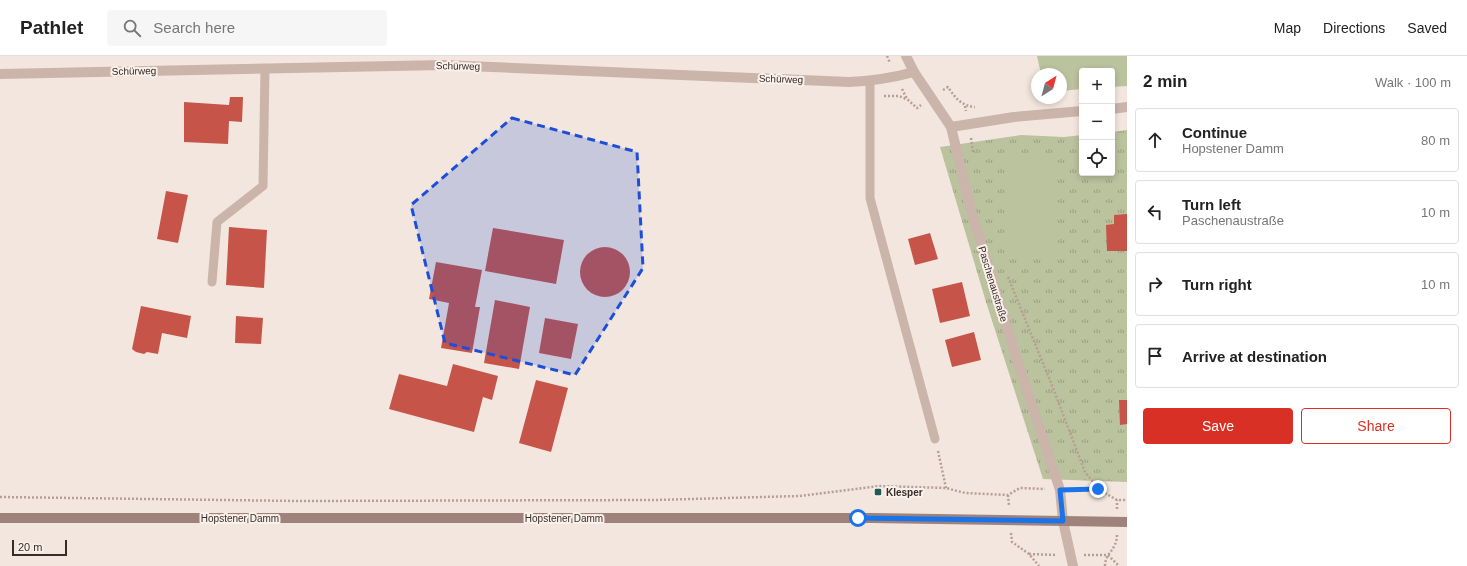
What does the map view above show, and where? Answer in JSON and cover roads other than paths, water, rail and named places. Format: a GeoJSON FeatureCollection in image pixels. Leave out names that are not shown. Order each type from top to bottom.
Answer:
{"type":"FeatureCollection","features":[{"type":"Feature","properties":{"kind":"main road","name":"Hopstener Damm"},"geometry":{"type":"LineString","coordinates":[[0,518],[880,518],[1127,522]]}},
{"type":"Feature","properties":{"kind":"street","name":"Paschenaustraße"},"geometry":{"type":"LineString","coordinates":[[906,56],[914,72],[951,127],[972,214],[1018,363],[1060,490],[1063,521],[1073,566]]}},
{"type":"Feature","properties":{"kind":"street","name":"Schürweg"},"geometry":{"type":"LineString","coordinates":[[0,74],[444,66],[848,82],[870,81],[897,77],[914,72]]}},
{"type":"Feature","properties":{"kind":"street"},"geometry":{"type":"LineString","coordinates":[[1115,108],[1127,107]]}},
{"type":"Feature","properties":{"kind":"street"},"geometry":{"type":"LineString","coordinates":[[951,127],[1014,117],[1079,111]]}},
{"type":"Feature","properties":{"kind":"lane"},"geometry":{"type":"LineString","coordinates":[[212,282],[217,222],[263,186],[265,69]]}},
{"type":"Feature","properties":{"kind":"lane"},"geometry":{"type":"LineString","coordinates":[[870,81],[870,198],[935,439]]}},
{"type":"Feature","properties":{"kind":"place","name":"Klesper"},"geometry":{"type":"Point","coordinates":[878,492]}}]}
